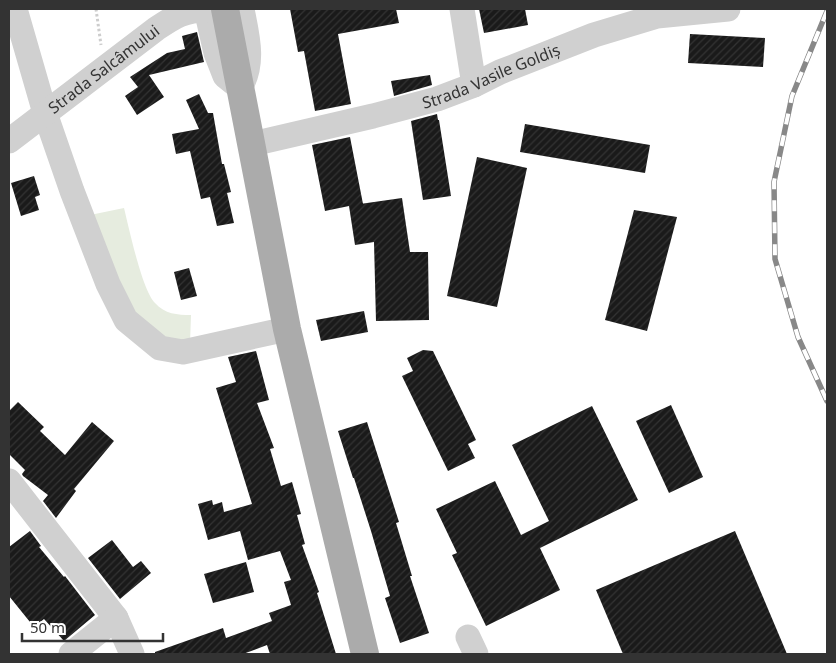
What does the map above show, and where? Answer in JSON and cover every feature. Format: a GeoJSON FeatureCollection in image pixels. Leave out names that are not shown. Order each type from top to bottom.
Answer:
{"type":"FeatureCollection","features":[{"type":"Feature","properties":{"kind":"main road"},"geometry":{"type":"LineString","coordinates":[[212,9],[240,88],[287,329],[365,654]]}},
{"type":"Feature","properties":{"kind":"street"},"geometry":{"type":"LineString","coordinates":[[15,9],[45,113],[108,284],[126,320],[160,348],[183,352],[287,329]]}},
{"type":"Feature","properties":{"kind":"street","name":"Strada Salcâmului"},"geometry":{"type":"LineString","coordinates":[[9,141],[156,29],[180,14],[192,10],[212,9]]}},
{"type":"Feature","properties":{"kind":"street"},"geometry":{"type":"LineString","coordinates":[[240,88],[245,80],[248,68],[249,48],[242,9]]}},
{"type":"Feature","properties":{"kind":"street"},"geometry":{"type":"LineString","coordinates":[[462,9],[474,85]]}},
{"type":"Feature","properties":{"kind":"street","name":"Strada Vasile Goldiș"},"geometry":{"type":"LineString","coordinates":[[252,144],[411,106],[474,85],[500,72],[594,35],[657,16],[728,9]]}},
{"type":"Feature","properties":{"kind":"street"},"geometry":{"type":"LineString","coordinates":[[10,486],[116,618],[132,654]]}},
{"type":"Feature","properties":{"kind":"street"},"geometry":{"type":"LineString","coordinates":[[71,654],[116,618]]}},
{"type":"Feature","properties":{"kind":"path"},"geometry":{"type":"LineString","coordinates":[[96,9],[104,69]]}},
{"type":"Feature","properties":{"kind":"shaded area"},"geometry":{"type":"Polygon","coordinates":[[[124,208],[136,258],[150,296],[159,307],[167,312],[191,315],[190,344],[158,340],[136,320],[90,215],[124,208]]]}},
{"type":"Feature","properties":{"kind":"building"},"geometry":{"type":"Polygon","coordinates":[[[290,9],[396,9],[399,23],[338,34],[351,104],[315,111],[304,51],[298,52],[290,9]]]}},
{"type":"Feature","properties":{"kind":"building"},"geometry":{"type":"Polygon","coordinates":[[[479,9],[525,9],[528,25],[484,33],[479,9]]]}},
{"type":"Feature","properties":{"kind":"building"},"geometry":{"type":"Polygon","coordinates":[[[197,32],[204,62],[149,75],[164,97],[137,115],[125,96],[138,87],[130,77],[167,53],[185,49],[182,36],[197,32]]]}},
{"type":"Feature","properties":{"kind":"building"},"geometry":{"type":"Polygon","coordinates":[[[690,34],[765,38],[763,67],[688,63],[690,34]]]}},
{"type":"Feature","properties":{"kind":"building"},"geometry":{"type":"Polygon","coordinates":[[[430,75],[432,85],[394,96],[391,81],[430,75]]]}},
{"type":"Feature","properties":{"kind":"building"},"geometry":{"type":"Polygon","coordinates":[[[199,94],[208,113],[213,113],[222,164],[224,164],[231,192],[227,193],[234,223],[217,226],[210,197],[201,199],[190,151],[176,154],[172,134],[199,129],[186,100],[199,94]]]}},
{"type":"Feature","properties":{"kind":"building"},"geometry":{"type":"Polygon","coordinates":[[[437,114],[451,196],[423,200],[411,121],[437,114]]]}},
{"type":"Feature","properties":{"kind":"building"},"geometry":{"type":"Polygon","coordinates":[[[525,124],[650,145],[645,173],[520,152],[525,124]]]}},
{"type":"Feature","properties":{"kind":"building"},"geometry":{"type":"Polygon","coordinates":[[[350,137],[363,204],[402,198],[410,252],[428,252],[429,320],[376,321],[374,242],[355,245],[349,206],[325,211],[312,145],[350,137]]]}},
{"type":"Feature","properties":{"kind":"building"},"geometry":{"type":"Polygon","coordinates":[[[477,157],[527,168],[497,307],[447,296],[477,157]]]}},
{"type":"Feature","properties":{"kind":"building"},"geometry":{"type":"Polygon","coordinates":[[[34,176],[40,195],[35,197],[39,210],[21,216],[11,183],[34,176]]]}},
{"type":"Feature","properties":{"kind":"building"},"geometry":{"type":"Polygon","coordinates":[[[634,210],[677,217],[647,331],[605,320],[634,210]]]}},
{"type":"Feature","properties":{"kind":"building"},"geometry":{"type":"Polygon","coordinates":[[[189,268],[197,296],[181,300],[174,272],[189,268]]]}},
{"type":"Feature","properties":{"kind":"building"},"geometry":{"type":"Polygon","coordinates":[[[364,311],[368,332],[321,341],[316,320],[364,311]]]}},
{"type":"Feature","properties":{"kind":"building"},"geometry":{"type":"Polygon","coordinates":[[[423,350],[433,351],[476,440],[468,444],[475,458],[448,471],[402,376],[413,371],[407,358],[423,350]]]}},
{"type":"Feature","properties":{"kind":"building"},"geometry":{"type":"Polygon","coordinates":[[[256,351],[269,400],[257,403],[274,448],[270,449],[281,486],[292,482],[301,514],[297,515],[305,544],[302,545],[319,592],[317,593],[336,654],[270,654],[267,645],[243,654],[155,654],[155,652],[223,628],[226,638],[272,621],[269,613],[291,605],[284,582],[291,580],[280,551],[248,560],[240,531],[208,540],[198,504],[212,500],[213,505],[222,502],[224,512],[252,504],[216,388],[236,382],[228,357],[256,351]]]}},
{"type":"Feature","properties":{"kind":"building"},"geometry":{"type":"Polygon","coordinates":[[[18,402],[44,427],[40,431],[65,455],[92,422],[114,441],[74,489],[76,491],[56,518],[43,501],[48,495],[23,476],[22,474],[25,470],[9,454],[9,411],[18,402]]]}},
{"type":"Feature","properties":{"kind":"building"},"geometry":{"type":"Polygon","coordinates":[[[671,405],[703,477],[669,493],[636,421],[671,405]]]}},
{"type":"Feature","properties":{"kind":"building"},"geometry":{"type":"Polygon","coordinates":[[[592,406],[638,500],[540,548],[560,590],[486,626],[452,555],[457,553],[436,509],[495,481],[521,535],[549,521],[512,445],[592,406]]]}},
{"type":"Feature","properties":{"kind":"building"},"geometry":{"type":"Polygon","coordinates":[[[367,422],[399,522],[396,523],[412,576],[410,576],[429,633],[400,643],[385,598],[390,596],[371,531],[338,431],[367,422]]]}},
{"type":"Feature","properties":{"kind":"building"},"geometry":{"type":"Polygon","coordinates":[[[30,531],[41,546],[39,547],[65,576],[95,615],[64,641],[44,619],[34,627],[9,596],[9,547],[30,531]]]}},
{"type":"Feature","properties":{"kind":"building"},"geometry":{"type":"Polygon","coordinates":[[[735,531],[787,654],[623,654],[596,590],[735,531]]]}},
{"type":"Feature","properties":{"kind":"building"},"geometry":{"type":"Polygon","coordinates":[[[112,540],[133,567],[141,561],[151,573],[120,599],[88,558],[112,540]]]}},
{"type":"Feature","properties":{"kind":"building"},"geometry":{"type":"Polygon","coordinates":[[[246,562],[254,592],[213,603],[204,574],[246,562]]]}},
{"type":"Feature","properties":{"kind":"railway"},"geometry":{"type":"LineString","coordinates":[[827,11],[792,96],[774,182],[775,259],[798,337],[827,401]]}}]}
